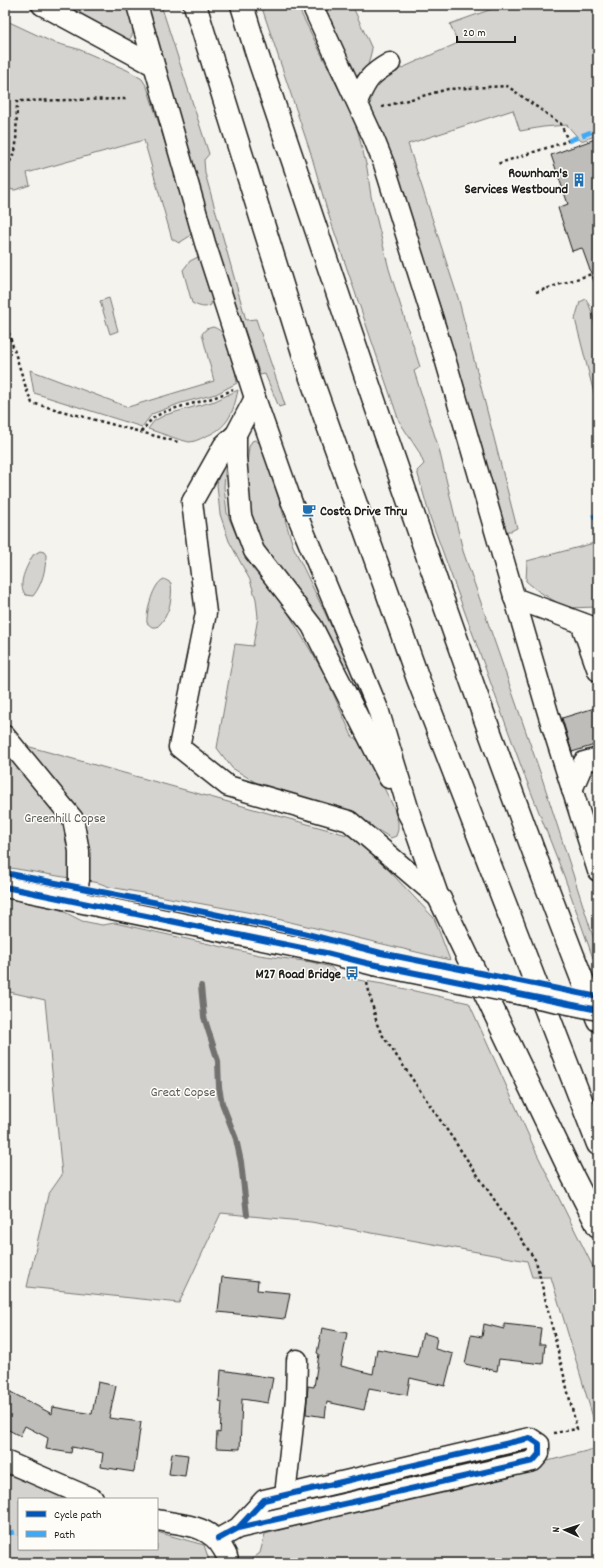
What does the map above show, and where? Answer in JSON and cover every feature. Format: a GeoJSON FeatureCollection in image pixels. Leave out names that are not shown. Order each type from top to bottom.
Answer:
{"type":"FeatureCollection","features":[{"type":"Feature","properties":{"kind":"highway"},"geometry":{"type":"LineString","coordinates":[[195,5],[310,375],[418,679],[598,1144]]}},
{"type":"Feature","properties":{"kind":"highway"},"geometry":{"type":"LineString","coordinates":[[242,5],[257,54],[418,532],[557,915],[598,1020]]}},
{"type":"Feature","properties":{"kind":"highway"},"geometry":{"type":"LineString","coordinates":[[440,899],[572,1177],[598,1226]]}},
{"type":"Feature","properties":{"kind":"street"},"geometry":{"type":"LineString","coordinates":[[42,5],[153,65]]}},
{"type":"Feature","properties":{"kind":"street"},"geometry":{"type":"LineString","coordinates":[[137,5],[205,243],[255,398],[292,503],[378,708],[412,821],[440,899]]}},
{"type":"Feature","properties":{"kind":"street"},"geometry":{"type":"LineString","coordinates":[[312,5],[357,101],[384,164],[424,289],[548,713],[598,871]]}},
{"type":"Feature","properties":{"kind":"street"},"geometry":{"type":"LineString","coordinates":[[357,101],[367,80],[379,69],[390,63]]}},
{"type":"Feature","properties":{"kind":"street"},"geometry":{"type":"LineString","coordinates":[[255,398],[236,434],[224,445],[192,502],[206,613],[179,747],[228,786],[349,821],[440,899]]}},
{"type":"Feature","properties":{"kind":"street"},"geometry":{"type":"LineString","coordinates":[[236,434],[236,457],[241,516],[254,551],[312,626],[412,821]]}},
{"type":"Feature","properties":{"kind":"street"},"geometry":{"type":"LineString","coordinates":[[514,598],[590,626],[598,671]]}},
{"type":"Feature","properties":{"kind":"street"},"geometry":{"type":"LineString","coordinates":[[5,736],[73,819],[79,851],[79,880],[75,901]]}},
{"type":"Feature","properties":{"kind":"street"},"geometry":{"type":"LineString","coordinates":[[572,790],[584,762],[598,758]]}},
{"type":"Feature","properties":{"kind":"street"},"geometry":{"type":"LineString","coordinates":[[5,887],[326,953],[370,964],[598,1010]]}},
{"type":"Feature","properties":{"kind":"street"},"geometry":{"type":"LineString","coordinates":[[285,1495],[296,1399],[297,1360]]}},
{"type":"Feature","properties":{"kind":"street"},"geometry":{"type":"LineString","coordinates":[[218,1539],[238,1528],[533,1461],[539,1454],[539,1444],[530,1438],[264,1500],[238,1528]]}},
{"type":"Feature","properties":{"kind":"street"},"geometry":{"type":"LineString","coordinates":[[5,1461],[91,1498]]}},
{"type":"Feature","properties":{"kind":"street"},"geometry":{"type":"LineString","coordinates":[[158,1520],[201,1528],[218,1539],[228,1558],[228,1563]]}},
{"type":"Feature","properties":{"kind":"path"},"geometry":{"type":"LineString","coordinates":[[382,107],[448,88],[507,86],[561,124],[568,141],[497,164]]}},
{"type":"Feature","properties":{"kind":"path"},"geometry":{"type":"LineString","coordinates":[[5,173],[16,148],[17,101],[126,99]]}},
{"type":"Feature","properties":{"kind":"path"},"geometry":{"type":"LineString","coordinates":[[536,292],[598,272]]}},
{"type":"Feature","properties":{"kind":"path"},"geometry":{"type":"LineString","coordinates":[[5,321],[32,403],[178,442]]}},
{"type":"Feature","properties":{"kind":"path"},"geometry":{"type":"LineString","coordinates":[[141,432],[155,417],[166,412],[217,397],[239,386]]}},
{"type":"Feature","properties":{"kind":"path"},"geometry":{"type":"LineString","coordinates":[[370,964],[364,975],[377,1024],[381,1033],[536,1261],[576,1429],[530,1438]]}},
{"type":"Feature","properties":{"kind":"green space"},"geometry":{"type":"Polygon","coordinates":[[[78,5],[128,5],[133,24],[133,34],[131,38],[127,41],[81,18],[78,5]]]}},
{"type":"Feature","properties":{"kind":"green space"},"geometry":{"type":"Polygon","coordinates":[[[145,5],[161,5],[209,154],[204,160],[205,173],[246,320],[256,319],[285,405],[279,407],[265,374],[260,375],[211,229],[145,5]]]}},
{"type":"Feature","properties":{"kind":"green space"},"geometry":{"type":"Polygon","coordinates":[[[261,5],[297,5],[356,124],[367,168],[371,196],[389,269],[420,367],[414,371],[439,449],[463,551],[541,775],[598,952],[598,957],[593,958],[564,876],[524,774],[430,517],[417,471],[424,464],[419,452],[399,421],[327,210],[311,154],[261,5]]]}},
{"type":"Feature","properties":{"kind":"green space"},"geometry":{"type":"Polygon","coordinates":[[[320,5],[352,5],[372,49],[367,69],[358,76],[353,74],[320,5]]]}},
{"type":"Feature","properties":{"kind":"green space"},"geometry":{"type":"Polygon","coordinates":[[[503,5],[598,5],[598,135],[581,141],[567,125],[520,131],[513,110],[408,144],[459,301],[517,528],[511,531],[503,531],[444,318],[388,150],[370,105],[373,89],[384,76],[458,43],[450,24],[503,5]]]}},
{"type":"Feature","properties":{"kind":"green space"},"geometry":{"type":"Polygon","coordinates":[[[5,20],[52,42],[78,49],[127,70],[142,79],[147,87],[193,228],[190,236],[179,243],[172,239],[144,140],[27,173],[30,185],[15,190],[5,189],[5,20]]]}},
{"type":"Feature","properties":{"kind":"green space"},"geometry":{"type":"Polygon","coordinates":[[[198,257],[201,258],[212,296],[211,305],[206,307],[192,303],[183,270],[190,261],[198,257]]]}},
{"type":"Feature","properties":{"kind":"green space"},"geometry":{"type":"Polygon","coordinates":[[[109,298],[118,331],[110,334],[100,301],[109,298]]]}},
{"type":"Feature","properties":{"kind":"green space"},"geometry":{"type":"Polygon","coordinates":[[[586,299],[595,324],[597,338],[599,367],[598,409],[575,319],[580,302],[586,299]]]}},
{"type":"Feature","properties":{"kind":"green space"},"geometry":{"type":"Polygon","coordinates":[[[213,327],[220,330],[229,343],[237,383],[216,394],[181,403],[152,414],[142,427],[34,393],[30,370],[128,407],[214,381],[202,334],[206,329],[213,327]]]}},
{"type":"Feature","properties":{"kind":"green space"},"geometry":{"type":"Polygon","coordinates":[[[238,390],[234,406],[224,425],[212,433],[193,442],[173,438],[148,429],[154,421],[165,415],[215,401],[238,390]]]}},
{"type":"Feature","properties":{"kind":"green space"},"geometry":{"type":"Polygon","coordinates":[[[255,440],[261,444],[265,453],[293,546],[346,657],[348,664],[346,667],[343,666],[317,615],[268,554],[256,532],[247,503],[246,471],[249,447],[252,441],[255,440]]]}},
{"type":"Feature","properties":{"kind":"green space"},"geometry":{"type":"Polygon","coordinates":[[[221,457],[226,460],[224,487],[227,513],[240,544],[253,569],[284,606],[324,673],[352,736],[362,744],[394,808],[398,822],[396,836],[391,838],[346,811],[268,788],[255,782],[232,768],[217,748],[235,644],[253,646],[258,617],[256,599],[250,580],[229,541],[220,514],[217,485],[221,457]]]}},
{"type":"Feature","properties":{"kind":"green space"},"geometry":{"type":"Polygon","coordinates":[[[598,542],[598,607],[566,608],[538,591],[526,581],[527,561],[598,542]]]}},
{"type":"Feature","properties":{"kind":"green space"},"geometry":{"type":"Polygon","coordinates":[[[40,551],[44,552],[46,555],[43,577],[33,596],[26,595],[23,591],[22,581],[33,555],[40,551]]]}},
{"type":"Feature","properties":{"kind":"green space"},"geometry":{"type":"Polygon","coordinates":[[[164,579],[171,583],[171,601],[165,618],[157,627],[152,627],[147,623],[149,605],[157,586],[164,579]]]}},
{"type":"Feature","properties":{"kind":"green space","name":"Greenhill Copse"},"geometry":{"type":"Polygon","coordinates":[[[5,740],[358,838],[434,918],[450,960],[252,913],[110,887],[99,883],[5,867],[5,740]]]}},
{"type":"Feature","properties":{"kind":"green space","name":"Great Copse"},"geometry":{"type":"Polygon","coordinates":[[[5,897],[49,904],[82,921],[102,925],[115,923],[259,955],[311,962],[331,967],[340,977],[383,984],[469,1003],[537,1154],[598,1277],[598,1434],[551,1277],[532,1277],[527,1261],[311,1222],[221,1213],[179,1303],[27,1287],[48,1195],[62,1175],[45,1000],[5,991],[5,897]]]}},
{"type":"Feature","properties":{"kind":"green space"},"geometry":{"type":"Polygon","coordinates":[[[598,1448],[598,1563],[247,1563],[260,1553],[265,1534],[598,1448]]]}},
{"type":"Feature","properties":{"kind":"green space"},"geometry":{"type":"Polygon","coordinates":[[[5,1471],[69,1498],[18,1498],[18,1550],[158,1550],[158,1532],[204,1545],[210,1563],[5,1563],[5,1471]]]}},
{"type":"Feature","properties":{"kind":"building","name":"Rownham's Services Westbound"},"geometry":{"type":"Polygon","coordinates":[[[598,138],[598,287],[596,287],[582,248],[572,251],[558,208],[568,204],[551,155],[598,138]]]}},
{"type":"Feature","properties":{"kind":"building"},"geometry":{"type":"Polygon","coordinates":[[[598,707],[598,744],[572,752],[562,718],[598,707]]]}},
{"type":"Feature","properties":{"kind":"building"},"geometry":{"type":"Polygon","coordinates":[[[222,1277],[258,1281],[257,1290],[290,1293],[285,1319],[218,1312],[222,1277]]]}},
{"type":"Feature","properties":{"kind":"building"},"geometry":{"type":"Polygon","coordinates":[[[484,1324],[504,1329],[504,1324],[541,1328],[539,1344],[545,1344],[543,1364],[499,1359],[497,1371],[465,1364],[471,1335],[482,1337],[484,1324]]]}},
{"type":"Feature","properties":{"kind":"building"},"geometry":{"type":"Polygon","coordinates":[[[322,1328],[347,1333],[341,1366],[373,1374],[377,1349],[417,1356],[423,1333],[437,1337],[435,1349],[453,1354],[445,1386],[410,1378],[407,1395],[369,1388],[364,1410],[327,1402],[325,1417],[306,1414],[308,1386],[314,1387],[319,1354],[317,1353],[322,1328]]]}},
{"type":"Feature","properties":{"kind":"building"},"geometry":{"type":"Polygon","coordinates":[[[221,1370],[273,1378],[268,1403],[242,1399],[240,1449],[216,1448],[217,1432],[220,1433],[222,1402],[219,1401],[221,1370]]]}},
{"type":"Feature","properties":{"kind":"building"},"geometry":{"type":"Polygon","coordinates":[[[98,1382],[116,1386],[109,1418],[141,1422],[134,1472],[101,1467],[103,1453],[72,1447],[71,1453],[46,1449],[48,1438],[25,1426],[20,1436],[5,1428],[5,1389],[52,1414],[53,1407],[92,1414],[98,1382]]]}},
{"type":"Feature","properties":{"kind":"building"},"geometry":{"type":"Polygon","coordinates":[[[172,1453],[188,1455],[185,1476],[169,1474],[172,1453]]]}},
{"type":"Feature","properties":{"kind":"waterway"},"geometry":{"type":"LineString","coordinates":[[201,986],[204,1017],[218,1061],[219,1087],[222,1103],[236,1139],[241,1162],[247,1215]]}},
{"type":"Feature","properties":{"kind":"marked path"},"geometry":{"type":"LineString","coordinates":[[568,141],[591,132],[598,124]]}},
{"type":"Feature","properties":{"kind":"marked path"},"geometry":{"type":"LineString","coordinates":[[592,517],[598,515]]}},
{"type":"Feature","properties":{"kind":"marked path"},"geometry":{"type":"LineString","coordinates":[[5,1534],[18,1531]]}},
{"type":"Feature","properties":{"kind":"cycle path"},"geometry":{"type":"LineString","coordinates":[[5,873],[209,913],[303,933],[381,953],[598,997]]}},
{"type":"Feature","properties":{"kind":"cycle path"},"geometry":{"type":"LineString","coordinates":[[5,887],[598,1010]]}},
{"type":"Feature","properties":{"kind":"cycle path"},"geometry":{"type":"LineString","coordinates":[[218,1539],[238,1528],[533,1461],[539,1454],[539,1444],[530,1438],[264,1500],[238,1528]]}},
{"type":"Feature","properties":{"kind":"place","name":"Rownham's Services Westbound"},"geometry":{"type":"Point","coordinates":[579,180]}},
{"type":"Feature","properties":{"kind":"place","name":"Costa Drive Thru"},"geometry":{"type":"Point","coordinates":[309,510]}},
{"type":"Feature","properties":{"kind":"place","name":"M27 Road Bridge"},"geometry":{"type":"Point","coordinates":[352,973]}}]}
